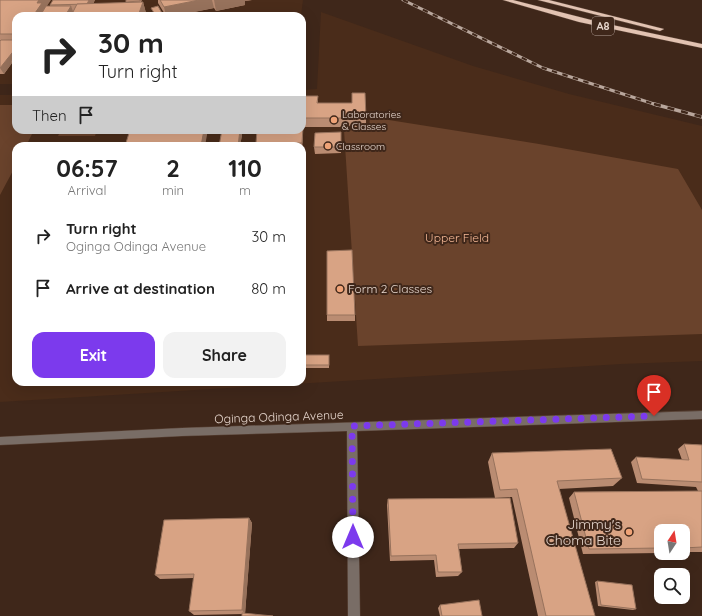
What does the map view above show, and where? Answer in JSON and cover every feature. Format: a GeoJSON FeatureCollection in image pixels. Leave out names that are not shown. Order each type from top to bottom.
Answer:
{"type":"FeatureCollection","features":[{"type":"Feature","properties":{"kind":"highway","name":"A8"},"geometry":{"type":"LineString","coordinates":[[506,0],[613,28],[702,46]]}},
{"type":"Feature","properties":{"kind":"highway","name":"A8"},"geometry":{"type":"LineString","coordinates":[[541,0],[619,20],[702,38]]}},
{"type":"Feature","properties":{"kind":"street","name":"Oginga Odinga Avenue"},"geometry":{"type":"LineString","coordinates":[[0,441],[352,426],[702,415]]}},
{"type":"Feature","properties":{"kind":"street"},"geometry":{"type":"LineString","coordinates":[[352,426],[354,616]]}},
{"type":"Feature","properties":{"kind":"shaded area"},"geometry":{"type":"Polygon","coordinates":[[[0,0],[303,0],[302,12],[12,12],[12,84],[0,84],[0,0]]]}},
{"type":"Feature","properties":{"kind":"shaded area"},"geometry":{"type":"Polygon","coordinates":[[[321,12],[473,66],[569,94],[702,126],[702,361],[621,364],[306,383],[306,142],[12,142],[12,386],[261,386],[0,402],[0,95],[12,95],[12,134],[306,134],[306,90],[317,89],[321,12]]]}},
{"type":"Feature","properties":{"kind":"green space"},"geometry":{"type":"Polygon","coordinates":[[[0,105],[12,105],[12,134],[32,134],[28,142],[12,142],[12,172],[0,195],[0,105]]]}},
{"type":"Feature","properties":{"kind":"green space","name":"Upper Field"},"geometry":{"type":"Polygon","coordinates":[[[370,117],[539,144],[678,169],[702,210],[702,334],[358,346],[344,130],[369,129],[370,117]]]}},
{"type":"Feature","properties":{"kind":"green space"},"geometry":{"type":"Polygon","coordinates":[[[59,134],[96,134],[95,136],[58,136],[59,134]]]}},
{"type":"Feature","properties":{"kind":"building"},"geometry":{"type":"Polygon","coordinates":[[[0,0],[39,0],[37,3],[42,3],[36,12],[12,12],[12,34],[0,34],[0,0]]]}},
{"type":"Feature","properties":{"kind":"building"},"geometry":{"type":"Polygon","coordinates":[[[53,0],[89,0],[87,4],[50,5],[53,0]]]}},
{"type":"Feature","properties":{"kind":"building"},"geometry":{"type":"Polygon","coordinates":[[[126,0],[140,0],[140,1],[126,2],[126,0]]]}},
{"type":"Feature","properties":{"kind":"building"},"geometry":{"type":"Polygon","coordinates":[[[160,0],[199,0],[164,7],[160,0]]]}},
{"type":"Feature","properties":{"kind":"building"},"geometry":{"type":"Polygon","coordinates":[[[143,2],[139,12],[73,12],[77,4],[143,2]]]}},
{"type":"Feature","properties":{"kind":"building"},"geometry":{"type":"Polygon","coordinates":[[[46,6],[71,6],[67,12],[42,12],[46,6]]]}},
{"type":"Feature","properties":{"kind":"building"},"geometry":{"type":"Polygon","coordinates":[[[158,6],[161,12],[154,12],[151,8],[158,6]]]}},
{"type":"Feature","properties":{"kind":"building"},"geometry":{"type":"Polygon","coordinates":[[[12,40],[12,53],[0,68],[0,41],[12,40]]]}},
{"type":"Feature","properties":{"kind":"building"},"geometry":{"type":"Polygon","coordinates":[[[352,93],[365,93],[366,118],[306,118],[306,96],[318,96],[317,103],[352,103],[352,93]]]}},
{"type":"Feature","properties":{"kind":"building"},"geometry":{"type":"Polygon","coordinates":[[[341,132],[341,147],[314,147],[315,133],[341,132]]]}},
{"type":"Feature","properties":{"kind":"building"},"geometry":{"type":"Polygon","coordinates":[[[129,134],[203,134],[202,142],[126,142],[129,134]]]}},
{"type":"Feature","properties":{"kind":"building"},"geometry":{"type":"Polygon","coordinates":[[[221,134],[240,134],[238,142],[220,142],[221,134]]]}},
{"type":"Feature","properties":{"kind":"building"},"geometry":{"type":"Polygon","coordinates":[[[257,134],[303,134],[302,142],[256,142],[257,134]]]}},
{"type":"Feature","properties":{"kind":"building","name":"Form 2 Classes"},"geometry":{"type":"Polygon","coordinates":[[[352,250],[355,315],[327,315],[327,251],[352,250]]]}},
{"type":"Feature","properties":{"kind":"building"},"geometry":{"type":"Polygon","coordinates":[[[306,355],[329,355],[329,365],[306,365],[306,355]]]}},
{"type":"Feature","properties":{"kind":"building"},"geometry":{"type":"Polygon","coordinates":[[[684,444],[702,445],[702,482],[642,479],[636,457],[689,460],[684,444]]]}},
{"type":"Feature","properties":{"kind":"building"},"geometry":{"type":"Polygon","coordinates":[[[611,449],[622,478],[557,481],[595,616],[546,616],[517,489],[500,490],[492,453],[611,449]]]}},
{"type":"Feature","properties":{"kind":"building"},"geometry":{"type":"Polygon","coordinates":[[[702,491],[702,547],[690,548],[690,524],[654,524],[654,548],[589,549],[574,492],[702,491]]]}},
{"type":"Feature","properties":{"kind":"building"},"geometry":{"type":"Polygon","coordinates":[[[510,498],[518,543],[458,544],[462,572],[438,572],[436,555],[391,556],[388,499],[510,498]]]}},
{"type":"Feature","properties":{"kind":"building"},"geometry":{"type":"Polygon","coordinates":[[[249,518],[242,610],[189,611],[194,574],[155,575],[164,520],[249,518]]]}},
{"type":"Feature","properties":{"kind":"building"},"geometry":{"type":"Polygon","coordinates":[[[597,581],[632,585],[636,609],[601,605],[597,581]]]}},
{"type":"Feature","properties":{"kind":"building"},"geometry":{"type":"Polygon","coordinates":[[[479,600],[482,616],[442,616],[440,605],[479,600]]]}},
{"type":"Feature","properties":{"kind":"building"},"geometry":{"type":"Polygon","coordinates":[[[242,613],[273,616],[242,616],[242,613]]]}},
{"type":"Feature","properties":{"kind":"railway"},"geometry":{"type":"LineString","coordinates":[[403,0],[543,68],[657,105]]}},
{"type":"Feature","properties":{"kind":"railway"},"geometry":{"type":"LineString","coordinates":[[654,104],[702,117]]}},
{"type":"Feature","properties":{"kind":"place","name":"Laboratories & Classes"},"geometry":{"type":"Point","coordinates":[334,120]}},
{"type":"Feature","properties":{"kind":"place","name":"Classroom"},"geometry":{"type":"Point","coordinates":[328,146]}},
{"type":"Feature","properties":{"kind":"place","name":"Form 2 Classes"},"geometry":{"type":"Point","coordinates":[340,289]}},
{"type":"Feature","properties":{"kind":"place","name":"Jimmy's Choma Bite"},"geometry":{"type":"Point","coordinates":[629,532]}},
{"type":"Feature","properties":{"kind":"route"},"geometry":{"type":"LineString","coordinates":[[353,537],[352,426],[654,416]]}}]}
